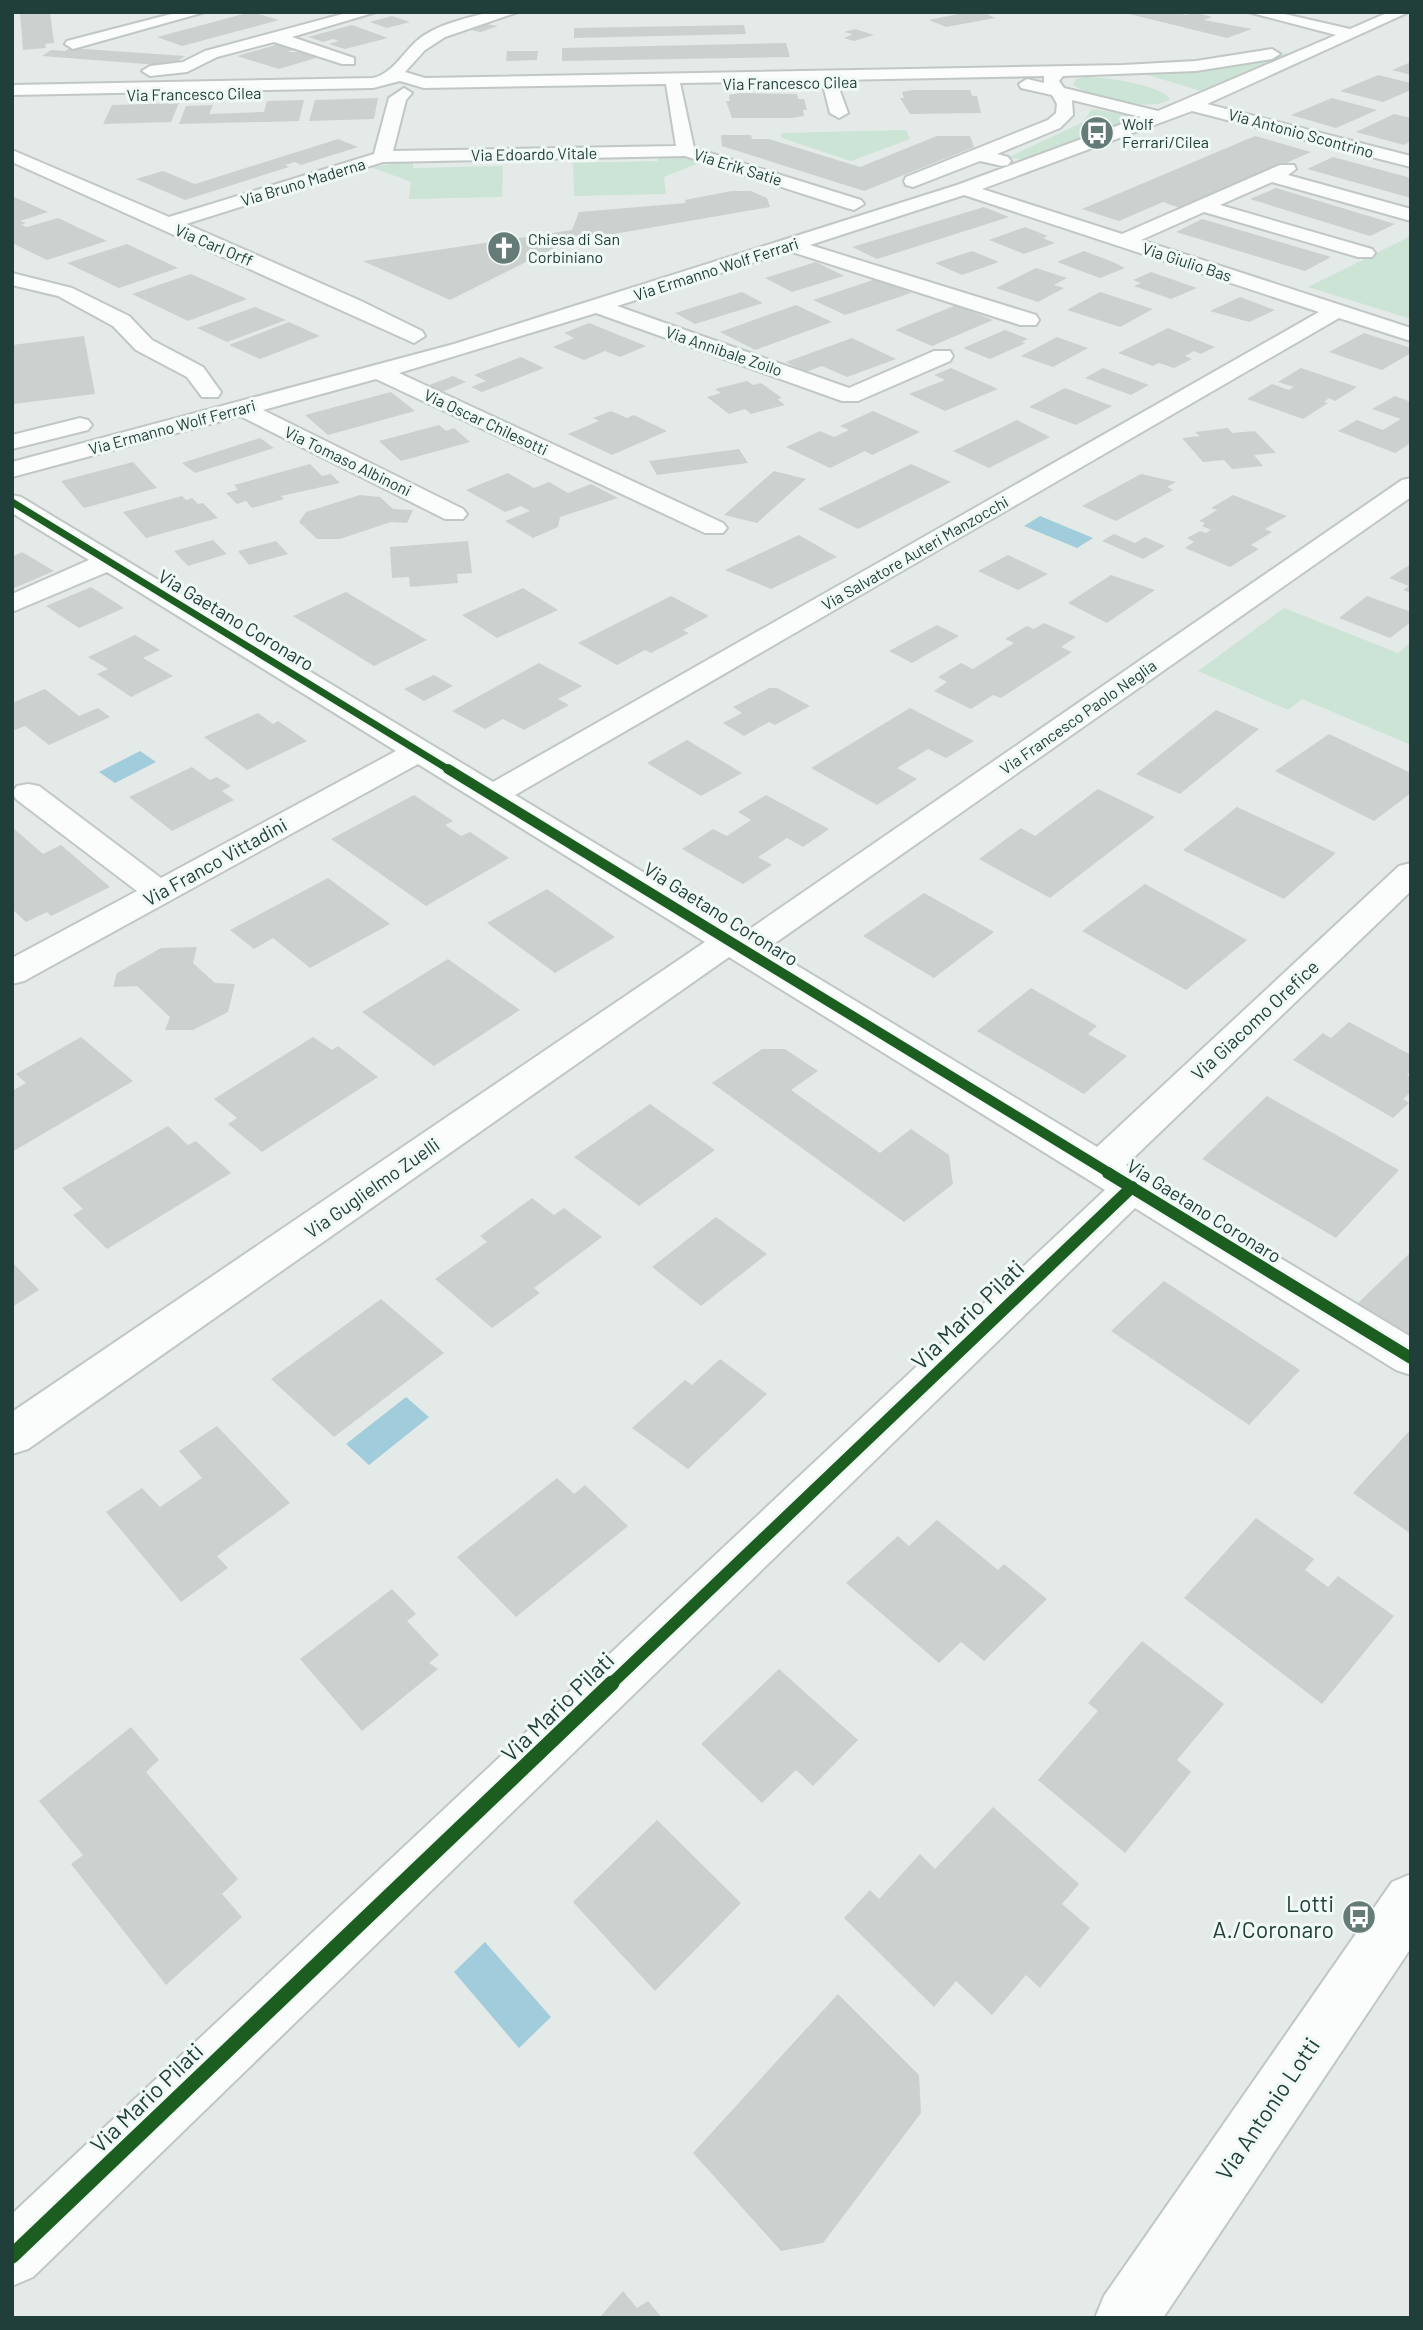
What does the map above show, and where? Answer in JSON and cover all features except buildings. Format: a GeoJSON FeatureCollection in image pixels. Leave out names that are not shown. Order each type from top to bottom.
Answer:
{"type":"FeatureCollection","features":[{"type":"Feature","properties":{"kind":"street"},"geometry":{"type":"LineString","coordinates":[[73,44],[198,12]]}},
{"type":"Feature","properties":{"kind":"street"},"geometry":{"type":"LineString","coordinates":[[302,12],[332,22]]}},
{"type":"Feature","properties":{"kind":"street"},"geometry":{"type":"LineString","coordinates":[[105,71],[158,71],[187,67],[211,54],[369,12]]}},
{"type":"Feature","properties":{"kind":"street"},"geometry":{"type":"LineString","coordinates":[[467,12],[485,18]]}},
{"type":"Feature","properties":{"kind":"street"},"geometry":{"type":"LineString","coordinates":[[398,85],[419,48],[431,39],[485,18],[512,12]]}},
{"type":"Feature","properties":{"kind":"street"},"geometry":{"type":"LineString","coordinates":[[1255,12],[1352,34]]}},
{"type":"Feature","properties":{"kind":"street"},"geometry":{"type":"LineString","coordinates":[[1397,14],[1411,21]]}},
{"type":"Feature","properties":{"kind":"street","name":"Via Ermanno Wolf Ferrari"},"geometry":{"type":"LineString","coordinates":[[12,470],[238,397],[379,372],[598,307],[964,189],[1160,117],[1190,94],[1352,34],[1397,14]]}},
{"type":"Feature","properties":{"kind":"street","name":"Via Francesco Cilea"},"geometry":{"type":"LineString","coordinates":[[12,100],[33,97],[398,85],[1196,66],[1320,44],[1352,34]]}},
{"type":"Feature","properties":{"kind":"street"},"geometry":{"type":"LineString","coordinates":[[275,37],[348,61]]}},
{"type":"Feature","properties":{"kind":"street"},"geometry":{"type":"LineString","coordinates":[[1060,92],[1050,80],[1060,74],[1084,70]]}},
{"type":"Feature","properties":{"kind":"street","name":"Via Francesco Cilea"},"geometry":{"type":"LineString","coordinates":[[1113,70],[1190,94]]}},
{"type":"Feature","properties":{"kind":"street"},"geometry":{"type":"LineString","coordinates":[[148,87],[158,71]]}},
{"type":"Feature","properties":{"kind":"street","name":"Via Francesco Cilea"},"geometry":{"type":"LineString","coordinates":[[12,90],[673,85],[975,79],[1020,82],[1090,102],[1160,117]]}},
{"type":"Feature","properties":{"kind":"street"},"geometry":{"type":"LineString","coordinates":[[829,82],[839,113]]}},
{"type":"Feature","properties":{"kind":"street","name":"Via Bruno Maderna"},"geometry":{"type":"LineString","coordinates":[[166,224],[382,157],[398,85]]}},
{"type":"Feature","properties":{"kind":"street","name":"Via Erik Satie"},"geometry":{"type":"LineString","coordinates":[[673,85],[686,151],[854,204]]}},
{"type":"Feature","properties":{"kind":"street","name":"Via Ermanno Wolf Ferrari"},"geometry":{"type":"LineString","coordinates":[[734,240],[854,204],[1054,124],[1064,115],[1066,104],[1060,92]]}},
{"type":"Feature","properties":{"kind":"street","name":"Via Antonio Scontrino"},"geometry":{"type":"LineString","coordinates":[[1190,94],[1411,162]]}},
{"type":"Feature","properties":{"kind":"street","name":"Via Edoardo Vitale"},"geometry":{"type":"LineString","coordinates":[[382,157],[686,151]]}},
{"type":"Feature","properties":{"kind":"street"},"geometry":{"type":"LineString","coordinates":[[979,155],[1026,168]]}},
{"type":"Feature","properties":{"kind":"street","name":"Via Carl Orff"},"geometry":{"type":"LineString","coordinates":[[12,156],[354,304],[414,336]]}},
{"type":"Feature","properties":{"kind":"street"},"geometry":{"type":"LineString","coordinates":[[1114,238],[1202,206],[1278,172],[1411,215]]}},
{"type":"Feature","properties":{"kind":"street","name":"Via Giulio Bas"},"geometry":{"type":"LineString","coordinates":[[964,189],[1411,335]]}},
{"type":"Feature","properties":{"kind":"street"},"geometry":{"type":"LineString","coordinates":[[1202,206],[1366,253]]}},
{"type":"Feature","properties":{"kind":"street"},"geometry":{"type":"LineString","coordinates":[[1114,238],[1168,208]]}},
{"type":"Feature","properties":{"kind":"street"},"geometry":{"type":"LineString","coordinates":[[790,245],[1028,320]]}},
{"type":"Feature","properties":{"kind":"street"},"geometry":{"type":"LineString","coordinates":[[16,282],[65,292],[121,321],[144,345],[195,372],[210,392]]}},
{"type":"Feature","properties":{"kind":"street","name":"Via Annibale Zoilo"},"geometry":{"type":"LineString","coordinates":[[598,307],[850,396],[942,356]]}},
{"type":"Feature","properties":{"kind":"street","name":"Via Salvatore Auteri Manzocchi"},"geometry":{"type":"LineString","coordinates":[[492,796],[1336,311]]}},
{"type":"Feature","properties":{"kind":"street"},"geometry":{"type":"LineString","coordinates":[[380,347],[441,328]]}},
{"type":"Feature","properties":{"kind":"street","name":"Via Oscar Chilesotti"},"geometry":{"type":"LineString","coordinates":[[379,372],[714,528]]}},
{"type":"Feature","properties":{"kind":"street","name":"Via Ermanno Wolf Ferrari"},"geometry":{"type":"LineString","coordinates":[[184,399],[210,392],[238,397]]}},
{"type":"Feature","properties":{"kind":"street","name":"Via Tomaso Albinoni"},"geometry":{"type":"LineString","coordinates":[[238,397],[454,514]]}},
{"type":"Feature","properties":{"kind":"street","name":"Via Ermanno Wolf Ferrari"},"geometry":{"type":"LineString","coordinates":[[12,442],[104,419]]}},
{"type":"Feature","properties":{"kind":"street","name":"Via Francesco Paolo Neglia"},"geometry":{"type":"LineString","coordinates":[[738,944],[1411,485]]}},
{"type":"Feature","properties":{"kind":"street","name":"Via Gaetano Coronaro"},"geometry":{"type":"LineString","coordinates":[[12,502],[1411,1358]]}},
{"type":"Feature","properties":{"kind":"street"},"geometry":{"type":"LineString","coordinates":[[12,604],[107,562]]}},
{"type":"Feature","properties":{"kind":"street","name":"Via Franco Vittadini"},"geometry":{"type":"LineString","coordinates":[[12,973],[419,751]]}},
{"type":"Feature","properties":{"kind":"street"},"geometry":{"type":"LineString","coordinates":[[28,793],[159,892]]}},
{"type":"Feature","properties":{"kind":"street","name":"Via Giacomo Orefice"},"geometry":{"type":"LineString","coordinates":[[1116,1177],[1411,873]]}},
{"type":"Feature","properties":{"kind":"street","name":"Via Guglielmo Zuelli"},"geometry":{"type":"LineString","coordinates":[[12,1436],[738,944]]}},
{"type":"Feature","properties":{"kind":"street","name":"Via Mario Pilati"},"geometry":{"type":"LineString","coordinates":[[12,2256],[1116,1177]]}},
{"type":"Feature","properties":{"kind":"street","name":"Via Antonio Lotti"},"geometry":{"type":"LineString","coordinates":[[1126,2318],[1411,1901]]}},
{"type":"Feature","properties":{"kind":"green space"},"geometry":{"type":"Polygon","coordinates":[[[1298,52],[1208,93],[1141,73],[1141,72],[1298,52]]]}},
{"type":"Feature","properties":{"kind":"green space"},"geometry":{"type":"Polygon","coordinates":[[[1084,77],[1144,86],[1165,94],[1170,99],[1150,104],[1122,102],[1081,90],[1073,85],[1076,79],[1084,77]]]}},
{"type":"Feature","properties":{"kind":"green space"},"geometry":{"type":"Polygon","coordinates":[[[1092,109],[1140,117],[1023,159],[1007,158],[1083,122],[1092,109]]]}},
{"type":"Feature","properties":{"kind":"green space"},"geometry":{"type":"Polygon","coordinates":[[[906,130],[910,139],[851,161],[782,138],[781,133],[906,130]]]}},
{"type":"Feature","properties":{"kind":"green space"},"geometry":{"type":"Polygon","coordinates":[[[658,154],[680,155],[702,162],[664,177],[666,194],[574,196],[573,163],[658,161],[658,154]]]}},
{"type":"Feature","properties":{"kind":"green space"},"geometry":{"type":"Polygon","coordinates":[[[413,161],[413,168],[503,166],[502,197],[409,199],[411,182],[371,167],[413,161]]]}},
{"type":"Feature","properties":{"kind":"green space"},"geometry":{"type":"Polygon","coordinates":[[[1411,236],[1411,319],[1308,287],[1411,236]]]}},
{"type":"Feature","properties":{"kind":"green space"},"geometry":{"type":"Polygon","coordinates":[[[1284,608],[1398,653],[1411,642],[1411,745],[1302,699],[1288,710],[1198,671],[1284,608]]]}},
{"type":"Feature","properties":{"kind":"water"},"geometry":{"type":"Polygon","coordinates":[[[1040,516],[1093,538],[1077,548],[1024,526],[1040,516]]]}},
{"type":"Feature","properties":{"kind":"water"},"geometry":{"type":"Polygon","coordinates":[[[140,751],[156,762],[115,783],[99,772],[140,751]]]}},
{"type":"Feature","properties":{"kind":"water"},"geometry":{"type":"Polygon","coordinates":[[[406,1397],[429,1417],[369,1465],[346,1444],[406,1397]]]}},
{"type":"Feature","properties":{"kind":"water"},"geometry":{"type":"Polygon","coordinates":[[[485,1942],[551,2017],[519,2048],[454,1972],[485,1942]]]}},
{"type":"Feature","properties":{"kind":"cycle path"},"geometry":{"type":"LineString","coordinates":[[12,502],[1411,1358]]}},
{"type":"Feature","properties":{"kind":"cycle path"},"geometry":{"type":"LineString","coordinates":[[12,2256],[1132,1187]]}},
{"type":"Feature","properties":{"kind":"place","name":"Wolf Ferrari/Cilea"},"geometry":{"type":"Point","coordinates":[1097,133]}},
{"type":"Feature","properties":{"kind":"place","name":"Chiesa di San Corbiniano"},"geometry":{"type":"Point","coordinates":[504,248]}},
{"type":"Feature","properties":{"kind":"place","name":"Lotti A./Coronaro"},"geometry":{"type":"Point","coordinates":[1359,1917]}}]}
